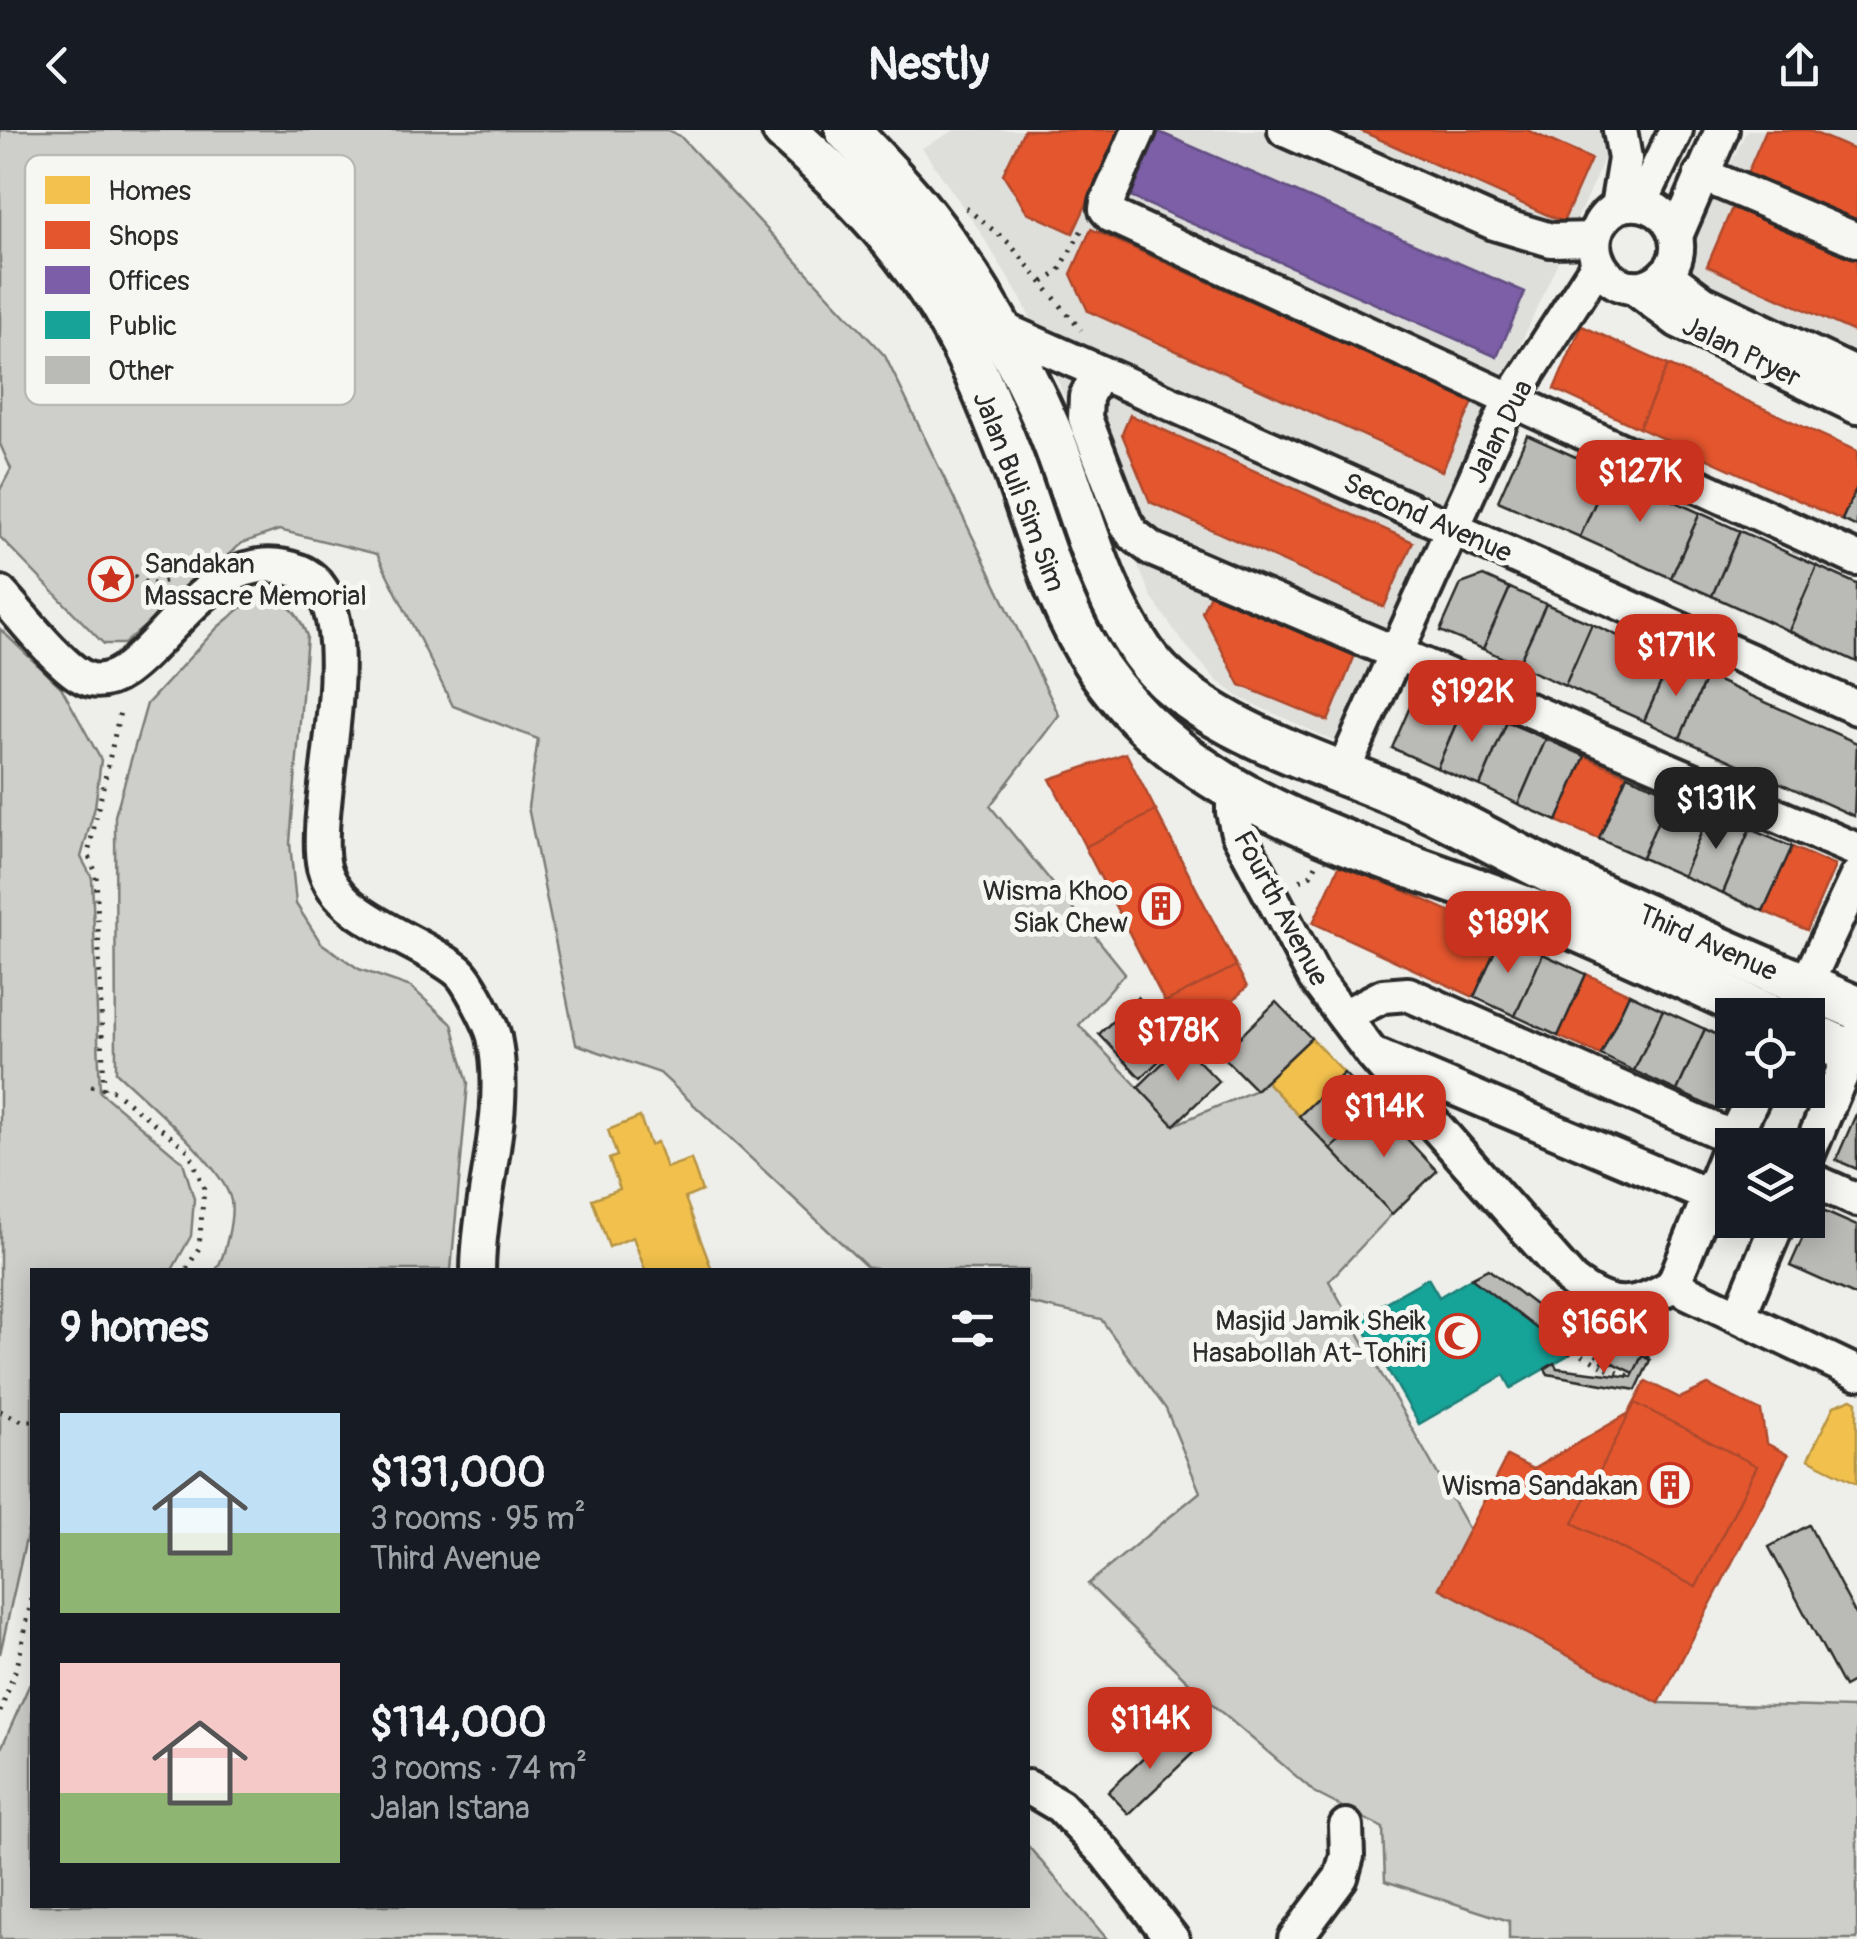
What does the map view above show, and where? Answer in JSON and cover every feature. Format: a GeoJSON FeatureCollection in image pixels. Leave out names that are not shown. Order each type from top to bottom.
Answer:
{"type":"FeatureCollection","features":[{"type":"Feature","properties":{"kind":"main road","name":"Jalan Buli Sim Sim"},"geometry":{"type":"LineString","coordinates":[[784,130],[877,220],[916,269],[955,330],[1010,456],[1072,624],[1101,673],[1142,720],[1179,752],[1233,789],[1288,818]]}},
{"type":"Feature","properties":{"kind":"main road","name":"Jalan Buli Sim Sim"},"geometry":{"type":"LineString","coordinates":[[847,130],[921,210],[954,254],[998,327],[1048,427],[1100,572],[1145,656],[1208,711],[1342,772]]}},
{"type":"Feature","properties":{"kind":"main road"},"geometry":{"type":"LineString","coordinates":[[1288,818],[1322,798],[1342,772]]}},
{"type":"Feature","properties":{"kind":"main road","name":"Third Avenue"},"geometry":{"type":"LineString","coordinates":[[1342,772],[1422,806],[1795,998]]}},
{"type":"Feature","properties":{"kind":"main road","name":"Third Avenue"},"geometry":{"type":"LineString","coordinates":[[1288,818],[1541,914],[1730,998]]}},
{"type":"Feature","properties":{"kind":"main road","name":"Third Avenue"},"geometry":{"type":"LineString","coordinates":[[1825,1004],[1857,1008]]}},
{"type":"Feature","properties":{"kind":"main road"},"geometry":{"type":"LineString","coordinates":[[1825,1038],[1855,1048]]}},
{"type":"Feature","properties":{"kind":"street"},"geometry":{"type":"LineString","coordinates":[[1139,130],[1106,210],[1112,216],[1857,559]]}},
{"type":"Feature","properties":{"kind":"street"},"geometry":{"type":"LineString","coordinates":[[1285,130],[1494,224],[1596,251]]}},
{"type":"Feature","properties":{"kind":"street"},"geometry":{"type":"LineString","coordinates":[[1620,130],[1629,205]]}},
{"type":"Feature","properties":{"kind":"street"},"geometry":{"type":"LineString","coordinates":[[1676,130],[1629,205],[1601,220],[1596,251],[1613,280],[1633,287],[1656,282],[1673,263],[1676,236],[1722,130]]}},
{"type":"Feature","properties":{"kind":"street"},"geometry":{"type":"LineString","coordinates":[[1700,174],[1857,240]]}},
{"type":"Feature","properties":{"kind":"street"},"geometry":{"type":"LineString","coordinates":[[1629,205],[1662,213],[1676,236]]}},
{"type":"Feature","properties":{"kind":"street","name":"Jalan Dua"},"geometry":{"type":"LineString","coordinates":[[1342,772],[1510,401],[1596,251]]}},
{"type":"Feature","properties":{"kind":"street","name":"Jalan Pryer"},"geometry":{"type":"LineString","coordinates":[[1665,274],[1703,302],[1857,375]]}},
{"type":"Feature","properties":{"kind":"street","name":"Jalan Pryer"},"geometry":{"type":"LineString","coordinates":[[1633,287],[1678,321],[1857,407]]}},
{"type":"Feature","properties":{"kind":"street","name":"Second Avenue"},"geometry":{"type":"LineString","coordinates":[[998,327],[1857,708]]}},
{"type":"Feature","properties":{"kind":"street"},"geometry":{"type":"LineString","coordinates":[[1099,372],[1086,397],[1085,418],[1133,534],[1152,549],[1857,850]]}},
{"type":"Feature","properties":{"kind":"street"},"geometry":{"type":"LineString","coordinates":[[0,593],[66,664],[82,678],[98,682],[133,664],[210,589],[236,571],[277,564],[304,573],[320,588],[334,630],[336,713],[320,820],[324,869],[346,904],[461,973],[493,1033],[499,1084],[478,1268]]}},
{"type":"Feature","properties":{"kind":"street","name":"Fourth Avenue"},"geometry":{"type":"LineString","coordinates":[[1233,789],[1238,833],[1316,978],[1372,1054],[1560,1266],[1592,1297],[1630,1304],[1654,1298],[1674,1285]]}},
{"type":"Feature","properties":{"kind":"street"},"geometry":{"type":"LineString","coordinates":[[1800,998],[1857,876]]}},
{"type":"Feature","properties":{"kind":"street"},"geometry":{"type":"LineString","coordinates":[[1344,1016],[1383,996],[1408,994],[1715,1130]]}},
{"type":"Feature","properties":{"kind":"street"},"geometry":{"type":"LineString","coordinates":[[1820,1128],[1855,1048]]}},
{"type":"Feature","properties":{"kind":"street"},"geometry":{"type":"LineString","coordinates":[[1372,1054],[1712,1198]]}},
{"type":"Feature","properties":{"kind":"street"},"geometry":{"type":"LineString","coordinates":[[1825,1186],[1857,1200]]}},
{"type":"Feature","properties":{"kind":"street"},"geometry":{"type":"LineString","coordinates":[[1715,1189],[1674,1285],[1857,1373]]}},
{"type":"Feature","properties":{"kind":"street"},"geometry":{"type":"LineString","coordinates":[[1739,1316],[1772,1238]]}},
{"type":"Feature","properties":{"kind":"street"},"geometry":{"type":"LineString","coordinates":[[1030,1789],[1060,1806],[1072,1818],[1106,1854],[1172,1939]]}},
{"type":"Feature","properties":{"kind":"street"},"geometry":{"type":"LineString","coordinates":[[1296,1939],[1341,1877],[1347,1856],[1346,1826]]}},
{"type":"Feature","properties":{"kind":"path"},"geometry":{"type":"LineString","coordinates":[[957,201],[1009,244],[1086,337]]}},
{"type":"Feature","properties":{"kind":"path"},"geometry":{"type":"LineString","coordinates":[[1043,282],[1058,273],[1082,227],[1106,210]]}},
{"type":"Feature","properties":{"kind":"path"},"geometry":{"type":"LineString","coordinates":[[104,1089],[96,873],[88,854],[124,696]]}},
{"type":"Feature","properties":{"kind":"path"},"geometry":{"type":"LineString","coordinates":[[1271,898],[1311,875],[1331,834]]}},
{"type":"Feature","properties":{"kind":"path"},"geometry":{"type":"LineString","coordinates":[[91,1086],[114,1091],[189,1151],[204,1188],[200,1248],[187,1268]]}},
{"type":"Feature","properties":{"kind":"path"},"geometry":{"type":"LineString","coordinates":[[1603,1363],[1621,1325]]}},
{"type":"Feature","properties":{"kind":"path"},"geometry":{"type":"LineString","coordinates":[[1579,1342],[1603,1363]]}},
{"type":"Feature","properties":{"kind":"path"},"geometry":{"type":"LineString","coordinates":[[1573,1350],[1632,1377]]}},
{"type":"Feature","properties":{"kind":"path"},"geometry":{"type":"LineString","coordinates":[[0,1410],[30,1421]]}},
{"type":"Feature","properties":{"kind":"path"},"geometry":{"type":"LineString","coordinates":[[0,1712],[18,1664],[30,1607]]}},
{"type":"Feature","properties":{"kind":"shaded area"},"geometry":{"type":"Polygon","coordinates":[[[0,130],[667,130],[680,136],[885,356],[1059,715],[990,806],[1125,973],[1079,1025],[1174,1125],[1256,1090],[1266,1081],[1392,1214],[1329,1281],[1469,1530],[1439,1588],[1659,1703],[1852,1708],[1857,1715],[1857,1939],[1509,1939],[1509,1921],[1385,1881],[1383,1828],[1317,1794],[1207,1700],[1088,1584],[1200,1492],[1166,1409],[1101,1319],[1030,1303],[1030,1268],[867,1267],[660,1073],[576,1044],[528,807],[538,739],[453,706],[377,554],[279,530],[242,543],[124,644],[104,644],[0,537],[0,490],[11,469],[0,444],[0,130]]]}},
{"type":"Feature","properties":{"kind":"shaded area"},"geometry":{"type":"Polygon","coordinates":[[[955,130],[1617,130],[1341,744],[1242,699],[1217,681],[1152,598],[1024,304],[922,148],[955,130]]]}},
{"type":"Feature","properties":{"kind":"shaded area"},"geometry":{"type":"Polygon","coordinates":[[[1747,130],[1857,130],[1857,352],[1678,273],[1747,130]]]}},
{"type":"Feature","properties":{"kind":"shaded area"},"geometry":{"type":"Polygon","coordinates":[[[252,599],[281,603],[298,617],[307,636],[290,843],[296,904],[321,943],[359,969],[411,987],[452,1024],[468,1083],[451,1268],[217,1268],[231,1217],[231,1201],[225,1187],[199,1152],[116,1072],[115,816],[147,704],[218,627],[252,599]]]}},
{"type":"Feature","properties":{"kind":"shaded area"},"geometry":{"type":"Polygon","coordinates":[[[0,629],[61,687],[101,760],[95,807],[81,857],[92,878],[100,1092],[183,1162],[194,1199],[191,1236],[173,1268],[30,1268],[30,1521],[0,1654],[0,629]]]}},
{"type":"Feature","properties":{"kind":"shaded area"},"geometry":{"type":"Polygon","coordinates":[[[30,1684],[30,1908],[1030,1908],[1030,1848],[1107,1939],[0,1939],[0,1751],[30,1684]]]}},
{"type":"Feature","properties":{"kind":"building: Homes"},"geometry":{"type":"Polygon","coordinates":[[[1311,1038],[1344,1073],[1299,1116],[1266,1081],[1311,1038]]]}},
{"type":"Feature","properties":{"kind":"building: Homes"},"geometry":{"type":"Polygon","coordinates":[[[640,1117],[650,1145],[657,1142],[666,1168],[691,1159],[702,1191],[685,1198],[711,1268],[644,1268],[633,1237],[609,1247],[592,1199],[620,1189],[609,1159],[617,1156],[608,1130],[640,1117]]]}},
{"type":"Feature","properties":{"kind":"building: Homes"},"geometry":{"type":"Polygon","coordinates":[[[1852,1399],[1857,1402],[1857,1483],[1808,1459],[1834,1406],[1852,1399]]]}},
{"type":"Feature","properties":{"kind":"building: Shops"},"geometry":{"type":"Polygon","coordinates":[[[1024,130],[1121,130],[1073,233],[1027,212],[1003,174],[1024,130]]]}},
{"type":"Feature","properties":{"kind":"building: Shops"},"geometry":{"type":"Polygon","coordinates":[[[1359,130],[1527,130],[1591,159],[1563,222],[1359,130]]]}},
{"type":"Feature","properties":{"kind":"building: Shops"},"geometry":{"type":"Polygon","coordinates":[[[1766,130],[1808,130],[1857,151],[1857,225],[1746,176],[1766,130]]]}},
{"type":"Feature","properties":{"kind":"building: Shops"},"geometry":{"type":"Polygon","coordinates":[[[1735,201],[1857,256],[1857,333],[1707,266],[1735,201]]]}},
{"type":"Feature","properties":{"kind":"building: Shops"},"geometry":{"type":"Polygon","coordinates":[[[1091,229],[1473,402],[1442,471],[1088,311],[1071,274],[1091,229]]]}},
{"type":"Feature","properties":{"kind":"building: Shops"},"geometry":{"type":"Polygon","coordinates":[[[1582,326],[1668,365],[1639,428],[1554,389],[1582,326]]]}},
{"type":"Feature","properties":{"kind":"building: Shops"},"geometry":{"type":"Polygon","coordinates":[[[1668,365],[1857,451],[1857,487],[1842,520],[1639,428],[1668,365]]]}},
{"type":"Feature","properties":{"kind":"building: Shops"},"geometry":{"type":"Polygon","coordinates":[[[1130,415],[1413,542],[1384,607],[1150,502],[1122,434],[1130,415]]]}},
{"type":"Feature","properties":{"kind":"building: Shops"},"geometry":{"type":"Polygon","coordinates":[[[1210,594],[1355,655],[1328,721],[1240,685],[1202,612],[1210,594]]]}},
{"type":"Feature","properties":{"kind":"building: Shops","name":"Wisma Khoo Siak Chew"},"geometry":{"type":"Polygon","coordinates":[[[1126,753],[1247,987],[1190,1040],[1177,1024],[1050,779],[1126,753]]]}},
{"type":"Feature","properties":{"kind":"building: Shops"},"geometry":{"type":"Polygon","coordinates":[[[1585,756],[1627,775],[1599,839],[1557,821],[1585,756]]]}},
{"type":"Feature","properties":{"kind":"building: Shops","name":"Wisma Khoo Siak Chew"},"geometry":{"type":"Polygon","coordinates":[[[1156,811],[1236,966],[1165,1002],[1085,847],[1156,811]]]}},
{"type":"Feature","properties":{"kind":"building: Shops"},"geometry":{"type":"Polygon","coordinates":[[[1792,847],[1835,866],[1807,930],[1763,911],[1792,847]]]}},
{"type":"Feature","properties":{"kind":"building: Shops"},"geometry":{"type":"Polygon","coordinates":[[[1341,862],[1502,935],[1474,997],[1313,923],[1341,862]]]}},
{"type":"Feature","properties":{"kind":"building: Shops"},"geometry":{"type":"Polygon","coordinates":[[[1586,974],[1629,994],[1601,1055],[1558,1036],[1586,974]]]}},
{"type":"Feature","properties":{"kind":"building: Shops"},"geometry":{"type":"Polygon","coordinates":[[[1646,1381],[1680,1398],[1708,1385],[1761,1411],[1766,1443],[1788,1455],[1659,1703],[1439,1588],[1507,1456],[1533,1469],[1629,1413],[1646,1381]]]}},
{"type":"Feature","properties":{"kind":"building: Shops","name":"Wisma Sandakan"},"geometry":{"type":"Polygon","coordinates":[[[1635,1403],[1757,1466],[1696,1587],[1573,1523],[1635,1403]]]}},
{"type":"Feature","properties":{"kind":"building: Offices"},"geometry":{"type":"Polygon","coordinates":[[[1159,132],[1525,292],[1497,357],[1131,197],[1159,132]]]}},
{"type":"Feature","properties":{"kind":"building: Public","name":"Masjid Jamik Sheik Hasabollah At-Tohiri"},"geometry":{"type":"Polygon","coordinates":[[[1428,1278],[1439,1297],[1471,1278],[1570,1354],[1511,1388],[1504,1375],[1419,1424],[1358,1318],[1428,1278]]]}},
{"type":"Feature","properties":{"kind":"building: Other"},"geometry":{"type":"Polygon","coordinates":[[[1527,435],[1609,472],[1580,537],[1498,501],[1527,435]]]}},
{"type":"Feature","properties":{"kind":"building: Other"},"geometry":{"type":"Polygon","coordinates":[[[1609,472],[1700,513],[1671,578],[1580,537],[1609,472]]]}},
{"type":"Feature","properties":{"kind":"building: Other"},"geometry":{"type":"Polygon","coordinates":[[[1857,487],[1857,527],[1842,520],[1857,487]]]}},
{"type":"Feature","properties":{"kind":"building: Other"},"geometry":{"type":"Polygon","coordinates":[[[1700,513],[1740,531],[1712,596],[1671,578],[1700,513]]]}},
{"type":"Feature","properties":{"kind":"building: Other"},"geometry":{"type":"Polygon","coordinates":[[[1740,531],[1817,566],[1789,631],[1712,596],[1740,531]]]}},
{"type":"Feature","properties":{"kind":"building: Other"},"geometry":{"type":"Polygon","coordinates":[[[1817,566],[1857,584],[1857,662],[1789,631],[1817,566]]]}},
{"type":"Feature","properties":{"kind":"building: Other"},"geometry":{"type":"Polygon","coordinates":[[[1483,576],[1510,588],[1483,649],[1440,631],[1461,584],[1483,576]]]}},
{"type":"Feature","properties":{"kind":"building: Other"},"geometry":{"type":"Polygon","coordinates":[[[1510,588],[1546,604],[1518,665],[1483,649],[1510,588]]]}},
{"type":"Feature","properties":{"kind":"building: Other"},"geometry":{"type":"Polygon","coordinates":[[[1546,604],[1592,624],[1565,686],[1518,665],[1546,604]]]}},
{"type":"Feature","properties":{"kind":"building: Other"},"geometry":{"type":"Polygon","coordinates":[[[1592,624],[1671,660],[1644,721],[1565,686],[1592,624]]]}},
{"type":"Feature","properties":{"kind":"building: Other"},"geometry":{"type":"Polygon","coordinates":[[[1671,660],[1707,676],[1680,738],[1644,721],[1671,660]]]}},
{"type":"Feature","properties":{"kind":"building: Other"},"geometry":{"type":"Polygon","coordinates":[[[1707,676],[1857,743],[1854,816],[1680,738],[1707,676]]]}},
{"type":"Feature","properties":{"kind":"building: Other"},"geometry":{"type":"Polygon","coordinates":[[[1420,684],[1465,703],[1437,768],[1392,748],[1420,684]]]}},
{"type":"Feature","properties":{"kind":"building: Other"},"geometry":{"type":"Polygon","coordinates":[[[1465,703],[1507,722],[1480,786],[1437,768],[1465,703]]]}},
{"type":"Feature","properties":{"kind":"building: Other"},"geometry":{"type":"Polygon","coordinates":[[[1507,722],[1546,739],[1518,804],[1480,786],[1507,722]]]}},
{"type":"Feature","properties":{"kind":"building: Other"},"geometry":{"type":"Polygon","coordinates":[[[1546,739],[1585,756],[1557,821],[1518,804],[1546,739]]]}},
{"type":"Feature","properties":{"kind":"building: Other"},"geometry":{"type":"Polygon","coordinates":[[[1627,775],[1670,793],[1642,858],[1599,839],[1627,775]]]}},
{"type":"Feature","properties":{"kind":"building: Other"},"geometry":{"type":"Polygon","coordinates":[[[1670,793],[1710,812],[1683,876],[1642,858],[1670,793]]]}},
{"type":"Feature","properties":{"kind":"building: Other"},"geometry":{"type":"Polygon","coordinates":[[[1710,812],[1750,829],[1723,893],[1683,876],[1710,812]]]}},
{"type":"Feature","properties":{"kind":"building: Other"},"geometry":{"type":"Polygon","coordinates":[[[1750,829],[1792,847],[1763,911],[1723,893],[1750,829]]]}},
{"type":"Feature","properties":{"kind":"building: Other"},"geometry":{"type":"Polygon","coordinates":[[[1502,935],[1543,954],[1515,1016],[1474,997],[1502,935]]]}},
{"type":"Feature","properties":{"kind":"building: Other"},"geometry":{"type":"Polygon","coordinates":[[[1543,954],[1586,974],[1558,1036],[1515,1016],[1543,954]]]}},
{"type":"Feature","properties":{"kind":"building: Other"},"geometry":{"type":"Polygon","coordinates":[[[1629,994],[1663,1010],[1634,1071],[1601,1055],[1629,994]]]}},
{"type":"Feature","properties":{"kind":"building: Other"},"geometry":{"type":"Polygon","coordinates":[[[1138,997],[1180,1041],[1141,1078],[1099,1034],[1138,997]]]}},
{"type":"Feature","properties":{"kind":"building: Other"},"geometry":{"type":"Polygon","coordinates":[[[1276,1002],[1311,1038],[1256,1090],[1221,1055],[1276,1002]]]}},
{"type":"Feature","properties":{"kind":"building: Other"},"geometry":{"type":"Polygon","coordinates":[[[1663,1010],[1705,1029],[1677,1091],[1634,1071],[1663,1010]]]}},
{"type":"Feature","properties":{"kind":"building: Other"},"geometry":{"type":"Polygon","coordinates":[[[1705,1029],[1715,1034],[1718,1110],[1677,1091],[1705,1029]]]}},
{"type":"Feature","properties":{"kind":"building: Other"},"geometry":{"type":"Polygon","coordinates":[[[1182,1044],[1219,1082],[1174,1125],[1138,1087],[1182,1044]]]}},
{"type":"Feature","properties":{"kind":"building: Other"},"geometry":{"type":"Polygon","coordinates":[[[1344,1073],[1376,1106],[1331,1149],[1299,1116],[1344,1073]]]}},
{"type":"Feature","properties":{"kind":"building: Other"},"geometry":{"type":"Polygon","coordinates":[[[1376,1106],[1437,1171],[1392,1214],[1331,1149],[1376,1106]]]}},
{"type":"Feature","properties":{"kind":"building: Other"},"geometry":{"type":"Polygon","coordinates":[[[1857,1112],[1857,1169],[1836,1160],[1857,1112]]]}},
{"type":"Feature","properties":{"kind":"building: Other"},"geometry":{"type":"Polygon","coordinates":[[[1825,1212],[1857,1226],[1857,1296],[1790,1266],[1803,1238],[1825,1238],[1825,1212]]]}},
{"type":"Feature","properties":{"kind":"building: Other"},"geometry":{"type":"Polygon","coordinates":[[[1488,1269],[1581,1340],[1570,1354],[1471,1278],[1488,1269]]]}},
{"type":"Feature","properties":{"kind":"building: Other"},"geometry":{"type":"Polygon","coordinates":[[[1625,1330],[1649,1341],[1634,1373],[1611,1362],[1625,1330]]]}},
{"type":"Feature","properties":{"kind":"building: Other"},"geometry":{"type":"Polygon","coordinates":[[[1642,1356],[1650,1360],[1636,1390],[1548,1374],[1545,1369],[1554,1363],[1557,1368],[1632,1377],[1642,1356]]]}},
{"type":"Feature","properties":{"kind":"building: Other"},"geometry":{"type":"Polygon","coordinates":[[[1809,1525],[1857,1617],[1857,1680],[1844,1687],[1769,1547],[1809,1525]]]}},
{"type":"Feature","properties":{"kind":"building: Other"},"geometry":{"type":"Polygon","coordinates":[[[1172,1731],[1193,1753],[1129,1814],[1108,1792],[1172,1731]]]}},
{"type":"Feature","properties":{"kind":"place","name":"Sandakan Massacre Memorial"},"geometry":{"type":"Point","coordinates":[111,579]}},
{"type":"Feature","properties":{"kind":"place","name":"Wisma Khoo Siak Chew"},"geometry":{"type":"Point","coordinates":[1161,906]}},
{"type":"Feature","properties":{"kind":"place","name":"Masjid Jamik Sheik Hasabollah At-Tohiri"},"geometry":{"type":"Point","coordinates":[1458,1336]}},
{"type":"Feature","properties":{"kind":"place","name":"Wisma Sandakan"},"geometry":{"type":"Point","coordinates":[1670,1485]}}]}
